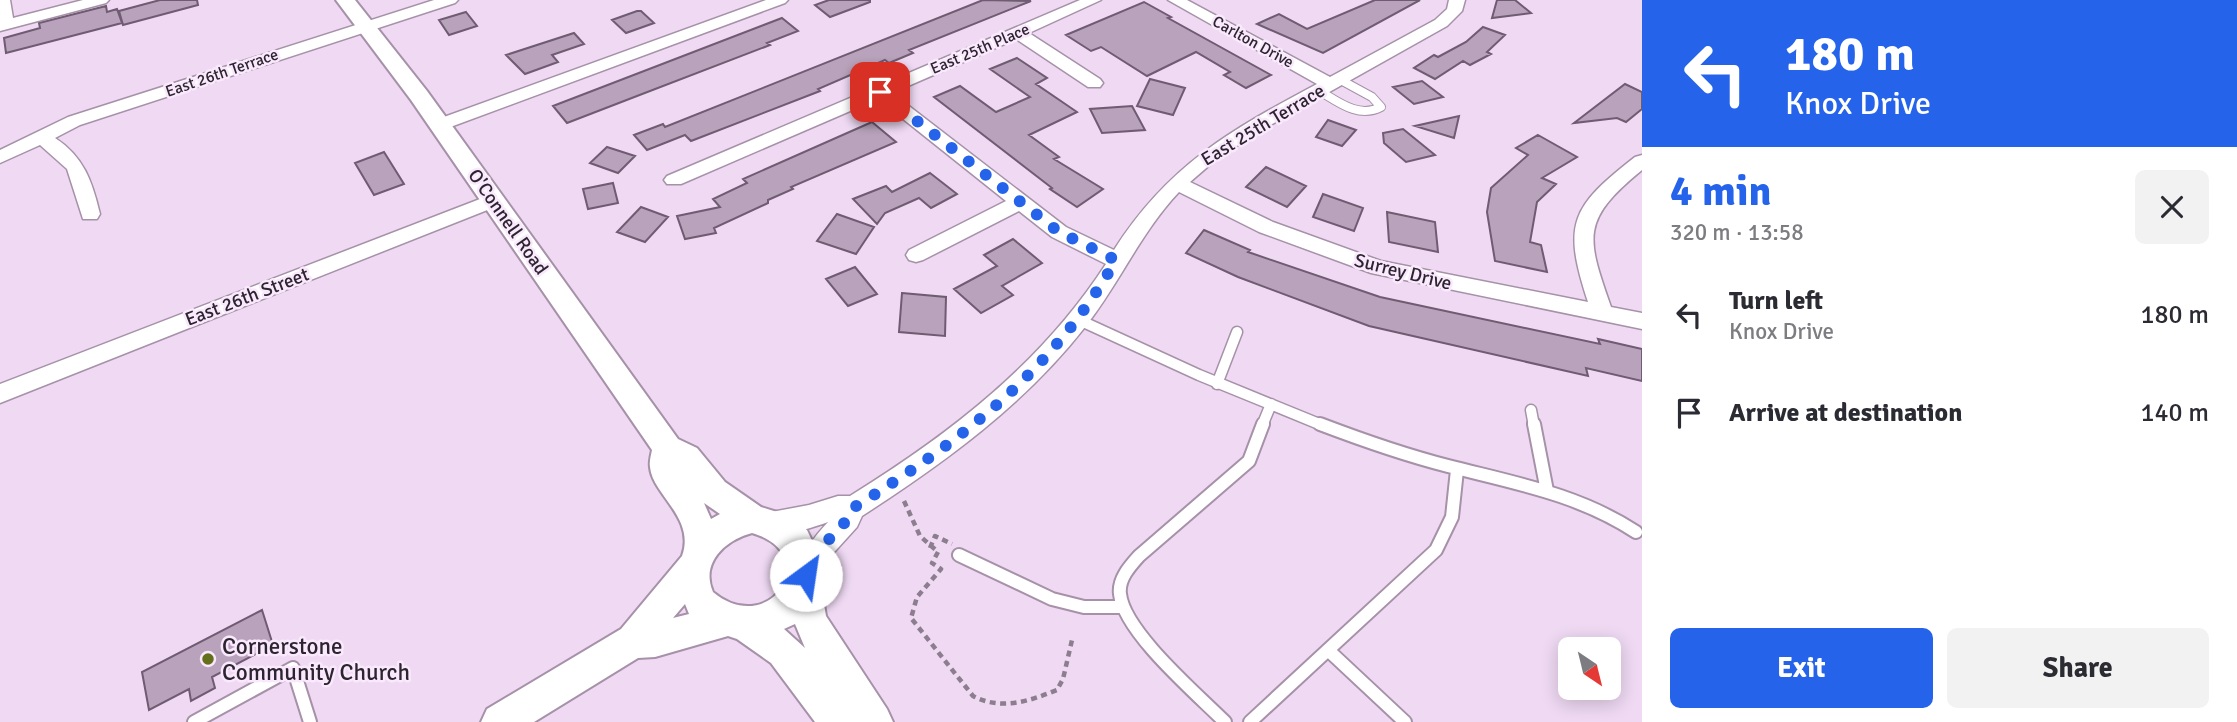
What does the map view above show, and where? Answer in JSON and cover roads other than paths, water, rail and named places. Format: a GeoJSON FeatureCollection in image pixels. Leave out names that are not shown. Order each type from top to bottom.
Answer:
{"type":"FeatureCollection","features":[{"type":"Feature","properties":{"kind":"street"},"geometry":{"type":"LineString","coordinates":[[2,0],[3,25],[101,0]]}},
{"type":"Feature","properties":{"kind":"street","name":"O'Connell Road"},"geometry":{"type":"LineString","coordinates":[[345,0],[493,200],[667,448],[686,457],[714,492],[761,521]]}},
{"type":"Feature","properties":{"kind":"street","name":"East 26th Terrace"},"geometry":{"type":"LineString","coordinates":[[0,157],[40,136],[93,114],[450,0]]}},
{"type":"Feature","properties":{"kind":"street"},"geometry":{"type":"LineString","coordinates":[[439,125],[780,0]]}},
{"type":"Feature","properties":{"kind":"street","name":"East 25th Place"},"geometry":{"type":"LineString","coordinates":[[674,180],[1093,0]]}},
{"type":"Feature","properties":{"kind":"street","name":"Carlton Drive"},"geometry":{"type":"LineString","coordinates":[[1176,0],[1329,85]]}},
{"type":"Feature","properties":{"kind":"street","name":"East 25th Terrace"},"geometry":{"type":"LineString","coordinates":[[761,521],[809,517],[838,508],[853,508],[914,470],[982,420],[1039,366],[1079,320],[1152,208],[1196,166],[1239,134],[1441,23],[1454,10],[1457,0]]}},
{"type":"Feature","properties":{"kind":"street"},"geometry":{"type":"LineString","coordinates":[[1017,33],[1094,83]]}},
{"type":"Feature","properties":{"kind":"street"},"geometry":{"type":"LineString","coordinates":[[880,92],[1069,238],[1116,260]]}},
{"type":"Feature","properties":{"kind":"street"},"geometry":{"type":"LineString","coordinates":[[40,136],[67,153],[75,164],[90,214]]}},
{"type":"Feature","properties":{"kind":"street"},"geometry":{"type":"LineString","coordinates":[[1602,313],[1585,263],[1581,244],[1583,224],[1598,196],[1642,161]]}},
{"type":"Feature","properties":{"kind":"street","name":"Surrey Drive"},"geometry":{"type":"LineString","coordinates":[[1177,183],[1266,227],[1367,264],[1419,278],[1642,321]]}},
{"type":"Feature","properties":{"kind":"street","name":"East 26th Street"},"geometry":{"type":"LineString","coordinates":[[0,394],[493,200]]}},
{"type":"Feature","properties":{"kind":"street"},"geometry":{"type":"LineString","coordinates":[[916,255],[1020,202]]}},
{"type":"Feature","properties":{"kind":"street","name":"O'Connell Road"},"geometry":{"type":"LineString","coordinates":[[667,448],[665,469],[697,524],[697,558]]}},
{"type":"Feature","properties":{"kind":"street","name":"East 25th Terrace"},"geometry":{"type":"LineString","coordinates":[[814,586],[819,550],[848,519],[853,508]]}},
{"type":"Feature","properties":{"kind":"street"},"geometry":{"type":"LineString","coordinates":[[500,722],[633,641],[646,621],[678,589],[709,536],[737,521],[761,521],[796,539],[814,586],[809,617],[819,639],[874,722]]}},
{"type":"Feature","properties":{"kind":"street"},"geometry":{"type":"LineString","coordinates":[[697,558],[694,583],[700,599],[712,612],[771,639],[791,657],[837,722]]}},
{"type":"Feature","properties":{"kind":"street"},"geometry":{"type":"LineString","coordinates":[[633,641],[655,640],[732,622],[763,621],[781,613],[814,586]]}},
{"type":"Feature","properties":{"kind":"lane"},"geometry":{"type":"LineString","coordinates":[[1329,85],[1372,97],[1381,107],[1370,113],[1360,111],[1329,85]]}},
{"type":"Feature","properties":{"kind":"lane"},"geometry":{"type":"LineString","coordinates":[[1079,320],[1156,359],[1217,384],[1397,452],[1457,470],[1547,491],[1591,506],[1636,532]]}},
{"type":"Feature","properties":{"kind":"lane"},"geometry":{"type":"LineString","coordinates":[[1217,384],[1237,332]]}},
{"type":"Feature","properties":{"kind":"lane"},"geometry":{"type":"LineString","coordinates":[[1225,722],[1145,639],[1122,607],[1120,593],[1128,569],[1249,461],[1271,404]]}},
{"type":"Feature","properties":{"kind":"lane"},"geometry":{"type":"LineString","coordinates":[[1531,410],[1547,491]]}},
{"type":"Feature","properties":{"kind":"lane"},"geometry":{"type":"LineString","coordinates":[[1250,722],[1436,550],[1452,517],[1457,470]]}},
{"type":"Feature","properties":{"kind":"lane"},"geometry":{"type":"LineString","coordinates":[[955,553],[1043,595],[1066,603],[1087,607],[1122,607]]}},
{"type":"Feature","properties":{"kind":"lane"},"geometry":{"type":"LineString","coordinates":[[1328,650],[1405,722]]}},
{"type":"Feature","properties":{"kind":"lane"},"geometry":{"type":"LineString","coordinates":[[194,722],[293,668],[310,722]]}},
{"type":"Feature","properties":{"kind":"place","name":"Cornerstone Community Church"},"geometry":{"type":"Point","coordinates":[208,659]}}]}
